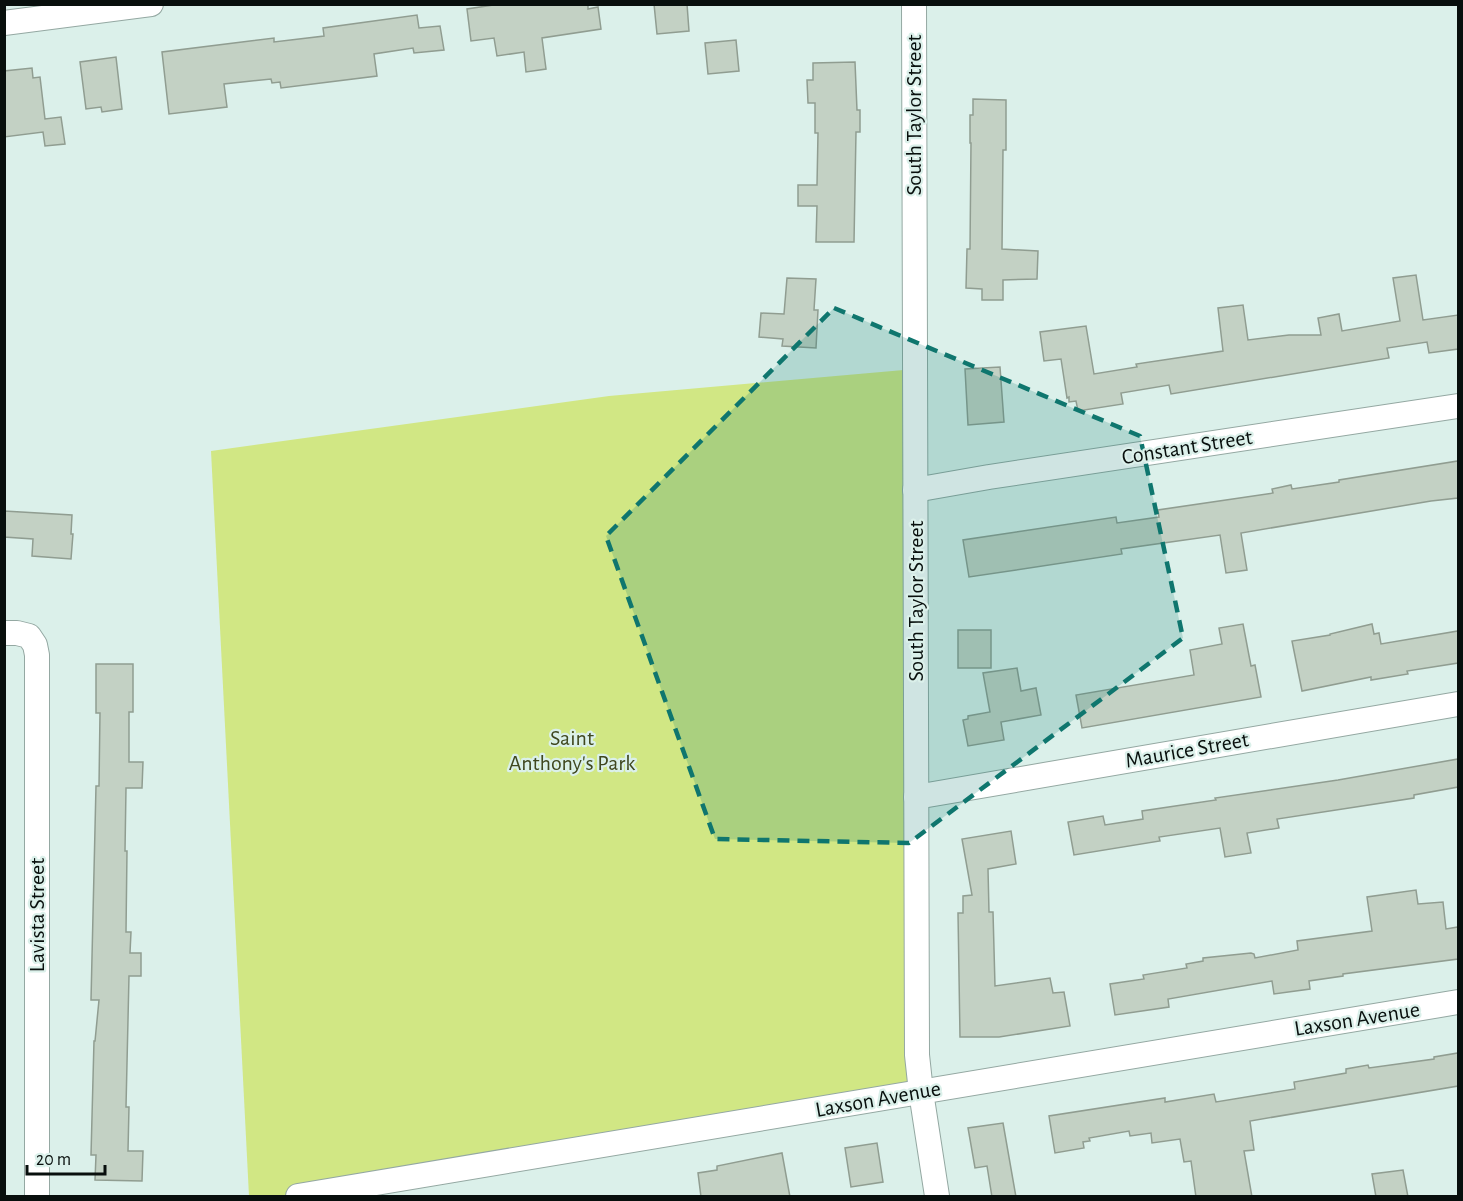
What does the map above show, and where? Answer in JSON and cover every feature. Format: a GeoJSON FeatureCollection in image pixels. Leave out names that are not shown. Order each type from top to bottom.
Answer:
{"type":"FeatureCollection","features":[{"type":"Feature","properties":{"kind":"street"},"geometry":{"type":"LineString","coordinates":[[4,23],[151,4]]}},
{"type":"Feature","properties":{"kind":"street","name":"South Taylor Street"},"geometry":{"type":"LineString","coordinates":[[914,4],[917,1055],[937,1197]]}},
{"type":"Feature","properties":{"kind":"street","name":"Constant Street"},"geometry":{"type":"LineString","coordinates":[[915,490],[1458,406]]}},
{"type":"Feature","properties":{"kind":"street","name":"Lavista Street"},"geometry":{"type":"LineString","coordinates":[[4,633],[29,636],[36,645],[37,655],[37,1197]]}},
{"type":"Feature","properties":{"kind":"street","name":"Maurice Street"},"geometry":{"type":"LineString","coordinates":[[916,797],[1458,704]]}},
{"type":"Feature","properties":{"kind":"street","name":"Laxson Avenue"},"geometry":{"type":"LineString","coordinates":[[298,1197],[1458,1002]]}},
{"type":"Feature","properties":{"kind":"highlighted area"},"geometry":{"type":"Polygon","coordinates":[[[834,308],[1140,436],[1183,638],[909,843],[715,839],[606,536],[834,308]]]}},
{"type":"Feature","properties":{"kind":"green space","name":"Saint Anthony's Park"},"geometry":{"type":"Polygon","coordinates":[[[915,369],[921,1092],[298,1196],[249,1196],[211,451],[609,396],[915,369]]]}},
{"type":"Feature","properties":{"kind":"building"},"geometry":{"type":"Polygon","coordinates":[[[500,4],[588,4],[588,9],[598,7],[601,29],[542,38],[546,69],[526,72],[524,52],[497,56],[494,38],[471,41],[467,9],[500,4]]]}},
{"type":"Feature","properties":{"kind":"building"},"geometry":{"type":"Polygon","coordinates":[[[654,4],[687,4],[689,31],[657,34],[654,4]]]}},
{"type":"Feature","properties":{"kind":"building"},"geometry":{"type":"Polygon","coordinates":[[[417,15],[419,28],[440,26],[444,50],[414,53],[413,48],[374,54],[377,76],[281,88],[280,82],[272,83],[271,79],[224,84],[227,107],[169,114],[162,52],[274,38],[274,42],[324,36],[323,28],[417,15]]]}},
{"type":"Feature","properties":{"kind":"building"},"geometry":{"type":"Polygon","coordinates":[[[736,40],[739,71],[708,74],[705,43],[736,40]]]}},
{"type":"Feature","properties":{"kind":"building"},"geometry":{"type":"Polygon","coordinates":[[[116,57],[122,109],[102,112],[101,107],[86,109],[80,62],[116,57]]]}},
{"type":"Feature","properties":{"kind":"building"},"geometry":{"type":"Polygon","coordinates":[[[855,62],[860,132],[856,132],[854,242],[816,242],[817,206],[798,206],[798,185],[817,185],[818,133],[815,133],[815,103],[808,103],[807,80],[813,80],[813,63],[855,62]]]}},
{"type":"Feature","properties":{"kind":"building"},"geometry":{"type":"Polygon","coordinates":[[[32,68],[33,78],[40,77],[45,119],[61,117],[65,144],[45,146],[43,132],[4,137],[4,71],[32,68]]]}},
{"type":"Feature","properties":{"kind":"building"},"geometry":{"type":"Polygon","coordinates":[[[973,99],[1006,100],[1002,249],[1038,251],[1037,279],[1003,280],[1003,300],[982,300],[982,289],[966,288],[967,249],[970,249],[970,115],[973,115],[973,99]]]}},
{"type":"Feature","properties":{"kind":"building"},"geometry":{"type":"Polygon","coordinates":[[[1416,275],[1423,320],[1458,315],[1458,349],[1429,353],[1427,342],[1387,348],[1389,358],[1171,394],[1169,385],[1121,393],[1123,404],[1078,411],[1076,401],[1069,402],[1069,397],[1067,398],[1061,359],[1044,361],[1040,332],[1086,326],[1094,374],[1137,367],[1136,364],[1223,351],[1218,308],[1243,305],[1248,340],[1289,335],[1321,335],[1318,318],[1339,314],[1342,331],[1400,321],[1393,278],[1416,275]]]}},
{"type":"Feature","properties":{"kind":"building"},"geometry":{"type":"Polygon","coordinates":[[[787,278],[816,279],[814,310],[818,310],[816,348],[782,346],[783,339],[759,337],[761,313],[784,314],[787,278]]]}},
{"type":"Feature","properties":{"kind":"building"},"geometry":{"type":"Polygon","coordinates":[[[1000,367],[1004,422],[968,425],[965,369],[1000,367]]]}},
{"type":"Feature","properties":{"kind":"building"},"geometry":{"type":"Polygon","coordinates":[[[1458,461],[1458,498],[1241,533],[1247,570],[1226,573],[1220,535],[1121,549],[1122,554],[969,577],[963,540],[1116,517],[1117,523],[1159,517],[1158,510],[1273,493],[1272,489],[1291,485],[1292,489],[1458,461]]]}},
{"type":"Feature","properties":{"kind":"building"},"geometry":{"type":"Polygon","coordinates":[[[4,511],[72,515],[71,559],[32,556],[33,539],[4,537],[4,511]]]}},
{"type":"Feature","properties":{"kind":"building"},"geometry":{"type":"Polygon","coordinates":[[[1243,624],[1251,666],[1255,665],[1261,697],[1082,728],[1076,695],[1194,675],[1190,650],[1222,644],[1219,628],[1243,624]]]}},
{"type":"Feature","properties":{"kind":"building"},"geometry":{"type":"Polygon","coordinates":[[[1372,624],[1374,634],[1379,633],[1381,644],[1458,631],[1458,663],[1407,671],[1408,674],[1371,680],[1371,677],[1302,691],[1292,641],[1330,635],[1372,624]]]}},
{"type":"Feature","properties":{"kind":"building"},"geometry":{"type":"Polygon","coordinates":[[[958,630],[991,630],[991,668],[958,668],[958,630]]]}},
{"type":"Feature","properties":{"kind":"building"},"geometry":{"type":"Polygon","coordinates":[[[96,664],[133,664],[133,712],[129,712],[129,762],[143,762],[142,788],[126,788],[125,851],[127,851],[126,932],[131,932],[130,953],[141,953],[141,976],[129,976],[126,1107],[129,1107],[128,1151],[143,1151],[142,1181],[95,1180],[96,1155],[91,1155],[94,1041],[99,1000],[91,1000],[96,786],[99,786],[100,713],[96,713],[96,664]]]}},
{"type":"Feature","properties":{"kind":"building"},"geometry":{"type":"Polygon","coordinates":[[[1017,668],[1021,691],[1036,688],[1041,715],[1001,722],[1004,740],[968,746],[963,720],[968,719],[968,716],[990,712],[983,673],[1017,668]]]}},
{"type":"Feature","properties":{"kind":"building"},"geometry":{"type":"Polygon","coordinates":[[[1458,759],[1458,787],[1414,795],[1414,798],[1277,819],[1279,828],[1247,833],[1251,853],[1225,857],[1220,828],[1159,837],[1160,841],[1074,855],[1068,822],[1103,816],[1105,825],[1143,819],[1142,811],[1458,759]]]}},
{"type":"Feature","properties":{"kind":"building"},"geometry":{"type":"Polygon","coordinates":[[[1011,831],[1016,864],[988,869],[989,912],[993,912],[995,986],[1050,978],[1053,993],[1064,992],[1070,1026],[999,1037],[960,1037],[958,913],[963,913],[963,896],[972,895],[962,839],[1011,831]]]}},
{"type":"Feature","properties":{"kind":"building"},"geometry":{"type":"Polygon","coordinates":[[[1416,890],[1418,904],[1443,902],[1446,929],[1458,927],[1458,959],[1343,974],[1343,976],[1309,981],[1310,989],[1274,994],[1272,981],[1168,999],[1169,1007],[1115,1015],[1110,984],[1144,979],[1143,975],[1187,968],[1186,964],[1203,961],[1203,958],[1251,953],[1255,958],[1298,950],[1297,941],[1372,931],[1367,897],[1416,890]]]}},
{"type":"Feature","properties":{"kind":"building"},"geometry":{"type":"Polygon","coordinates":[[[1458,1053],[1458,1086],[1250,1121],[1254,1150],[1244,1151],[1252,1197],[1196,1197],[1191,1161],[1184,1162],[1180,1139],[1152,1143],[1151,1133],[1130,1136],[1129,1131],[1089,1138],[1090,1141],[1083,1142],[1084,1148],[1055,1153],[1049,1116],[1165,1098],[1165,1102],[1214,1094],[1216,1102],[1295,1089],[1294,1082],[1346,1073],[1346,1069],[1434,1059],[1434,1057],[1458,1053]]]}},
{"type":"Feature","properties":{"kind":"building"},"geometry":{"type":"Polygon","coordinates":[[[1003,1123],[1016,1197],[992,1197],[987,1166],[975,1168],[968,1128],[1003,1123]]]}},
{"type":"Feature","properties":{"kind":"building"},"geometry":{"type":"Polygon","coordinates":[[[877,1143],[883,1182],[851,1187],[845,1148],[877,1143]]]}},
{"type":"Feature","properties":{"kind":"building"},"geometry":{"type":"Polygon","coordinates":[[[782,1153],[790,1197],[701,1197],[698,1173],[717,1170],[717,1166],[782,1153]]]}},
{"type":"Feature","properties":{"kind":"building"},"geometry":{"type":"Polygon","coordinates":[[[1403,1170],[1408,1197],[1376,1197],[1372,1174],[1403,1170]]]}}]}
